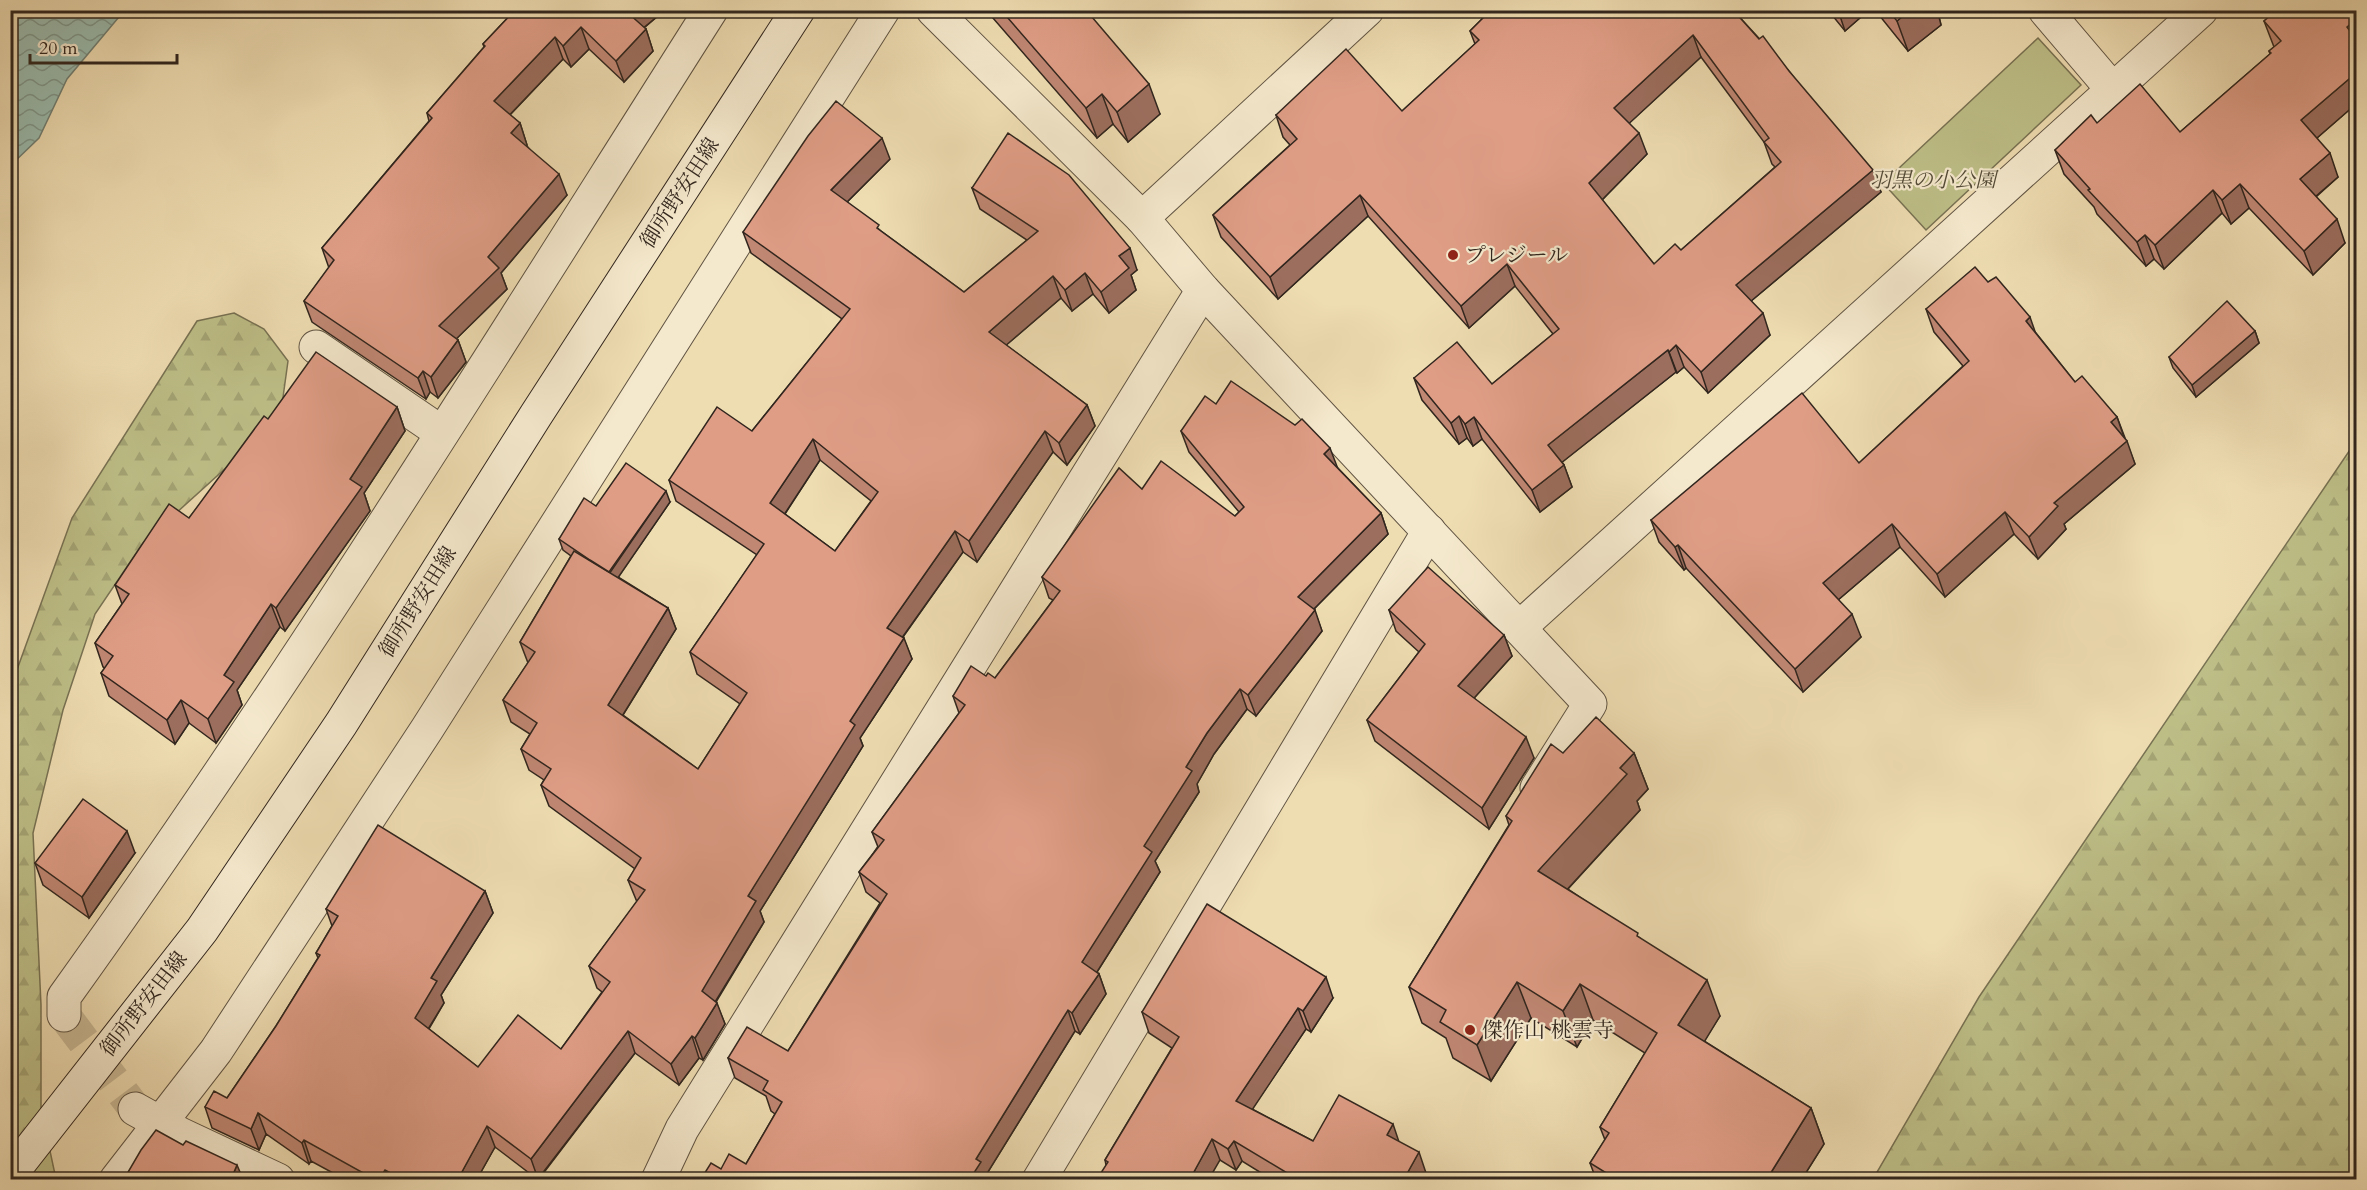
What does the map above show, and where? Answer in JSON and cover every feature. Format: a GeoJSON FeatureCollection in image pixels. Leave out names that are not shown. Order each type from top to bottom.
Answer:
{"type":"FeatureCollection","features":[{"type":"Feature","properties":{"kind":"street"},"geometry":{"type":"LineString","coordinates":[[64,1015],[64,997],[165,857],[277,688],[711,10]]}},
{"type":"Feature","properties":{"kind":"street","name":"御所野安田線"},"geometry":{"type":"LineString","coordinates":[[10,1175],[202,930],[341,724],[536,415],[798,10]]}},
{"type":"Feature","properties":{"kind":"street"},"geometry":{"type":"LineString","coordinates":[[116,1179],[147,1116],[216,1051],[427,729],[883,10]]}},
{"type":"Feature","properties":{"kind":"street"},"geometry":{"type":"LineString","coordinates":[[933,10],[1142,218],[1203,290],[1590,704],[1521,813]]}},
{"type":"Feature","properties":{"kind":"street"},"geometry":{"type":"LineString","coordinates":[[1142,218],[1367,10]]}},
{"type":"Feature","properties":{"kind":"street"},"geometry":{"type":"LineString","coordinates":[[2045,10],[2113,90]]}},
{"type":"Feature","properties":{"kind":"street"},"geometry":{"type":"LineString","coordinates":[[1519,628],[2201,10]]}},
{"type":"Feature","properties":{"kind":"street"},"geometry":{"type":"LineString","coordinates":[[658,1179],[682,1129],[1203,290]]}},
{"type":"Feature","properties":{"kind":"street"},"geometry":{"type":"LineString","coordinates":[[316,347],[442,433]]}},
{"type":"Feature","properties":{"kind":"street"},"geometry":{"type":"LineString","coordinates":[[1039,1179],[1429,531]]}},
{"type":"Feature","properties":{"kind":"street"},"geometry":{"type":"LineString","coordinates":[[147,1116],[278,1179]]}},
{"type":"Feature","properties":{"kind":"green space","name":"羽黒の小公園"},"geometry":{"type":"Polygon","coordinates":[[[2038,38],[2081,85],[1926,230],[1883,183],[2038,38]]]}},
{"type":"Feature","properties":{"kind":"green space"},"geometry":{"type":"Polygon","coordinates":[[[234,313],[264,329],[288,361],[280,419],[143,543],[95,614],[63,710],[33,833],[41,1005],[41,1109],[56,1179],[11,1179],[10,689],[72,518],[197,321],[234,313]]]}},
{"type":"Feature","properties":{"kind":"green space"},"geometry":{"type":"Polygon","coordinates":[[[2356,441],[2356,1179],[1873,1179],[1979,997],[2356,441]]]}},
{"type":"Feature","properties":{"kind":"water"},"geometry":{"type":"Polygon","coordinates":[[[11,10],[124,11],[67,79],[39,138],[11,165],[11,10]]]}},
{"type":"Feature","properties":{"kind":"building"},"geometry":{"type":"Polygon","coordinates":[[[515,10],[631,10],[628,13],[646,29],[616,61],[581,27],[563,46],[555,37],[494,101],[520,123],[511,133],[559,174],[488,257],[499,268],[439,326],[458,340],[431,377],[423,371],[418,378],[304,301],[334,260],[322,248],[432,118],[427,113],[485,46],[483,44],[515,10]]]}},
{"type":"Feature","properties":{"kind":"building"},"geometry":{"type":"Polygon","coordinates":[[[1001,10],[1086,10],[1149,84],[1117,112],[1102,94],[1086,108],[1001,10]]]}},
{"type":"Feature","properties":{"kind":"building"},"geometry":{"type":"Polygon","coordinates":[[[1491,10],[1733,10],[1759,39],[1763,36],[1789,71],[1873,170],[1736,285],[1763,313],[1701,372],[1676,345],[1669,352],[1668,350],[1548,445],[1564,465],[1532,490],[1474,417],[1465,424],[1459,416],[1451,423],[1414,378],[1457,342],[1492,384],[1559,329],[1507,264],[1461,306],[1360,195],[1270,277],[1213,215],[1297,139],[1276,115],[1346,49],[1402,111],[1479,40],[1470,31],[1491,10]],[[1693,35],[1614,108],[1639,133],[1589,183],[1654,264],[1675,244],[1681,250],[1781,162],[1764,142],[1769,138],[1693,35]]]}},
{"type":"Feature","properties":{"kind":"building"},"geometry":{"type":"Polygon","coordinates":[[[1888,10],[1910,10],[1897,21],[1888,10]]]}},
{"type":"Feature","properties":{"kind":"building"},"geometry":{"type":"Polygon","coordinates":[[[2271,10],[2350,10],[2356,18],[2347,27],[2356,39],[2356,73],[2301,120],[2330,153],[2300,179],[2337,219],[2304,251],[2240,184],[2222,200],[2213,190],[2155,245],[2145,235],[2137,242],[2088,190],[2090,189],[2055,150],[2091,115],[2097,123],[2140,84],[2180,132],[2271,53],[2269,51],[2281,41],[2264,21],[2273,13],[2271,10]]]}},
{"type":"Feature","properties":{"kind":"building"},"geometry":{"type":"Polygon","coordinates":[[[836,101],[882,138],[831,190],[879,225],[877,228],[964,292],[1038,231],[972,188],[1008,133],[1069,175],[1130,248],[1119,256],[1129,268],[1101,292],[1085,273],[1065,290],[1053,276],[989,332],[1087,405],[1059,443],[1045,431],[969,541],[955,531],[887,628],[904,638],[850,721],[855,725],[748,896],[756,901],[702,991],[717,1003],[695,1038],[692,1036],[671,1064],[628,1031],[531,1159],[487,1126],[458,1179],[402,1179],[385,1170],[379,1179],[374,1179],[304,1140],[302,1143],[258,1113],[251,1129],[205,1107],[214,1091],[227,1098],[276,1026],[320,955],[316,953],[338,916],[326,909],[378,825],[485,891],[431,978],[437,981],[415,1018],[478,1067],[518,1015],[561,1049],[610,982],[589,966],[645,890],[628,880],[641,858],[541,785],[551,769],[521,749],[537,723],[503,700],[535,652],[520,642],[574,551],[668,608],[608,705],[698,769],[747,693],[690,652],[764,544],[669,480],[717,407],[752,431],[850,309],[743,232],[808,136],[836,101]],[[813,439],[770,503],[835,551],[878,492],[813,439]]]}},
{"type":"Feature","properties":{"kind":"building"},"geometry":{"type":"Polygon","coordinates":[[[1975,267],[1988,282],[1996,277],[2030,317],[2026,321],[2075,382],[2082,376],[2117,417],[2111,422],[2127,441],[2054,503],[2058,506],[2029,537],[2005,512],[1937,574],[1892,524],[1823,583],[1852,614],[1795,669],[1678,545],[1675,547],[1651,520],[1802,393],[1859,463],[1969,361],[1926,309],[1975,267]]]}},
{"type":"Feature","properties":{"kind":"building"},"geometry":{"type":"Polygon","coordinates":[[[2227,301],[2255,331],[2192,385],[2169,357],[2227,301]]]}},
{"type":"Feature","properties":{"kind":"building"},"geometry":{"type":"Polygon","coordinates":[[[316,352],[397,407],[350,479],[362,487],[276,608],[271,604],[224,675],[234,682],[208,719],[181,700],[167,720],[101,673],[113,656],[95,643],[129,594],[115,585],[169,504],[189,518],[264,416],[268,419],[316,352]]]}},
{"type":"Feature","properties":{"kind":"building"},"geometry":{"type":"Polygon","coordinates":[[[1231,381],[1295,425],[1302,419],[1330,448],[1324,454],[1381,513],[1298,597],[1315,610],[1248,695],[1240,689],[1207,733],[1186,767],[1192,771],[1144,846],[1152,852],[1082,962],[1099,974],[1072,1013],[1068,1010],[976,1159],[981,1162],[970,1179],[701,1179],[711,1163],[721,1169],[729,1154],[746,1164],[782,1102],[763,1090],[768,1081],[728,1058],[747,1027],[788,1051],[887,894],[859,872],[884,840],[872,832],[965,705],[953,696],[971,666],[986,676],[988,673],[995,678],[1060,591],[1042,577],[1119,468],[1142,489],[1161,461],[1235,516],[1244,507],[1181,431],[1205,396],[1216,404],[1231,381]]]}},
{"type":"Feature","properties":{"kind":"building"},"geometry":{"type":"Polygon","coordinates":[[[626,463],[666,491],[609,572],[559,539],[584,498],[596,506],[626,463]]]}},
{"type":"Feature","properties":{"kind":"building"},"geometry":{"type":"Polygon","coordinates":[[[1428,567],[1504,635],[1458,686],[1526,737],[1482,808],[1367,720],[1425,644],[1389,610],[1428,567]]]}},
{"type":"Feature","properties":{"kind":"building"},"geometry":{"type":"Polygon","coordinates":[[[1596,717],[1634,753],[1620,768],[1627,774],[1538,871],[1638,933],[1637,936],[1707,980],[1678,1025],[1811,1108],[1767,1179],[1616,1179],[1590,1163],[1609,1133],[1600,1127],[1657,1033],[1580,984],[1563,1011],[1517,982],[1477,1045],[1440,1022],[1446,1010],[1409,987],[1512,821],[1506,816],[1551,744],[1563,753],[1596,717]]]}},
{"type":"Feature","properties":{"kind":"building"},"geometry":{"type":"Polygon","coordinates":[[[83,799],[127,831],[82,897],[35,863],[83,799]]]}},
{"type":"Feature","properties":{"kind":"building"},"geometry":{"type":"Polygon","coordinates":[[[1207,904],[1326,977],[1303,1011],[1298,1008],[1236,1101],[1313,1141],[1339,1095],[1393,1124],[1387,1135],[1419,1152],[1404,1179],[1293,1179],[1294,1177],[1234,1141],[1228,1149],[1212,1139],[1190,1179],[1097,1179],[1108,1162],[1105,1160],[1179,1037],[1142,1012],[1207,904]]]}},
{"type":"Feature","properties":{"kind":"building"},"geometry":{"type":"Polygon","coordinates":[[[156,1130],[183,1145],[186,1141],[237,1165],[231,1179],[124,1179],[156,1130]]]}},
{"type":"Feature","properties":{"kind":"tunnel"},"geometry":{"type":"LineString","coordinates":[[64,1015],[135,1109]]}},
{"type":"Feature","properties":{"kind":"place","name":"プレジール"},"geometry":{"type":"Point","coordinates":[1453,255]}},
{"type":"Feature","properties":{"kind":"place","name":"傑作山 桃雲寺"},"geometry":{"type":"Point","coordinates":[1470,1030]}}]}
